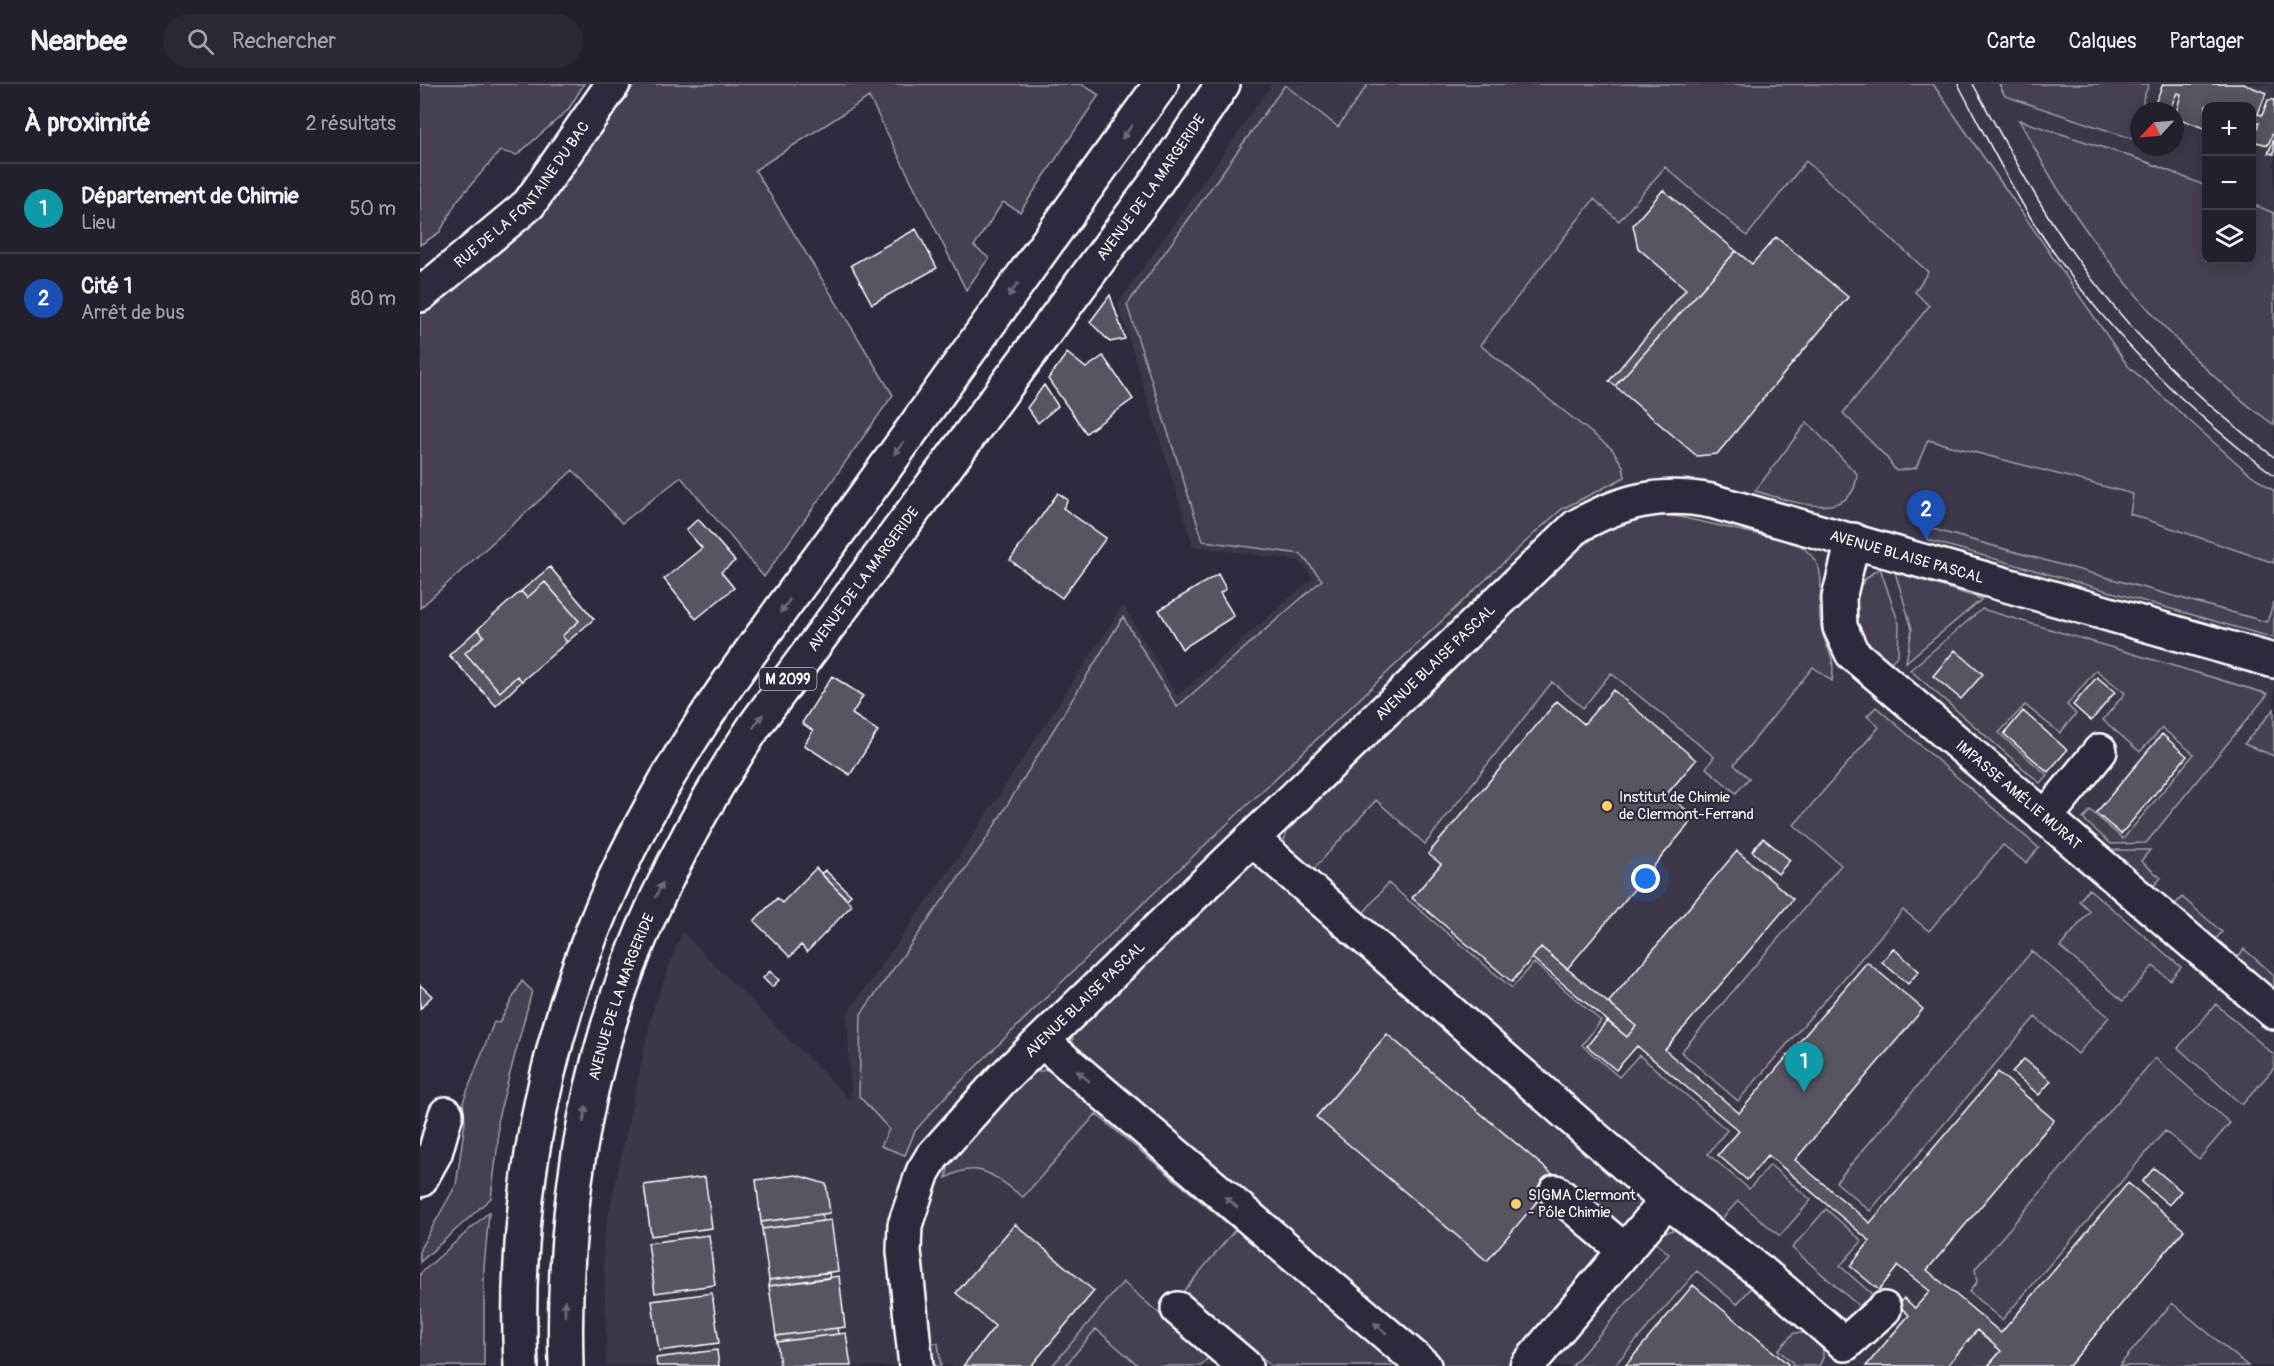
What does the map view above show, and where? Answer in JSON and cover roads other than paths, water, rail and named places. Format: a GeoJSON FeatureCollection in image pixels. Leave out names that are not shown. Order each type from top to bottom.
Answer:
{"type":"FeatureCollection","features":[{"type":"Feature","properties":{"kind":"main road","name":"RUE DE LA FONTAINE DU BAC"},"geometry":{"type":"LineString","coordinates":[[420,295],[529,204],[613,84]]}},
{"type":"Feature","properties":{"kind":"main road","name":"M 2099"},"geometry":{"type":"LineString","coordinates":[[521,1366],[520,1255],[537,1119],[552,1052],[572,986],[596,922],[624,859],[655,799],[730,683],[1161,84]]}},
{"type":"Feature","properties":{"kind":"main road","name":"AVENUE DE LA MARGERIDE"},"geometry":{"type":"LineString","coordinates":[[566,1366],[564,1307],[567,1238],[575,1168],[587,1101],[605,1033],[627,967],[653,903],[683,841],[718,781],[756,724],[1155,184],[1223,84]]}},
{"type":"Feature","properties":{"kind":"main road","name":"AVENUE BLAISE PASCAL"},"geometry":{"type":"LineString","coordinates":[[916,1366],[904,1242],[905,1225],[923,1172],[961,1122],[1042,1041],[1577,526],[1604,511],[1665,496],[1688,496],[1745,509],[2274,661]]}},
{"type":"Feature","properties":{"kind":"main road","name":"IMPASSE AMÉLIE MURAT"},"geometry":{"type":"LineString","coordinates":[[1853,540],[1839,598],[1840,627],[1852,653],[2274,1012]]}},
{"type":"Feature","properties":{"kind":"main road"},"geometry":{"type":"LineString","coordinates":[[2045,818],[2100,751]]}},
{"type":"Feature","properties":{"kind":"main road"},"geometry":{"type":"LineString","coordinates":[[1252,839],[1667,1201],[1761,1272],[1845,1344],[1884,1309]]}},
{"type":"Feature","properties":{"kind":"main road"},"geometry":{"type":"LineString","coordinates":[[1042,1041],[1424,1366]]}},
{"type":"Feature","properties":{"kind":"main road"},"geometry":{"type":"LineString","coordinates":[[420,1180],[435,1153],[446,1114]]}},
{"type":"Feature","properties":{"kind":"main road"},"geometry":{"type":"LineString","coordinates":[[1556,1192],[1625,1251]]}},
{"type":"Feature","properties":{"kind":"main road"},"geometry":{"type":"LineString","coordinates":[[1527,1366],[1667,1201]]}},
{"type":"Feature","properties":{"kind":"main road"},"geometry":{"type":"LineString","coordinates":[[1178,1309],[1245,1366]]}},
{"type":"Feature","properties":{"kind":"tram line"},"geometry":{"type":"LineString","coordinates":[[1958,84],[2026,211],[2088,298],[2115,330],[2175,392],[2240,449],[2274,475]]}},
{"type":"Feature","properties":{"kind":"tram line"},"geometry":{"type":"LineString","coordinates":[[1973,84],[2040,202],[2097,286],[2123,318],[2180,377],[2210,405],[2274,457]]}},
{"type":"Feature","properties":{"kind":"place","name":"Cité 1"},"geometry":{"type":"Point","coordinates":[1926,540]}},
{"type":"Feature","properties":{"kind":"place","name":"Institut de Chimie de Clermont-Ferrand"},"geometry":{"type":"Point","coordinates":[1607,806]}},
{"type":"Feature","properties":{"kind":"place","name":"Département de Chimie"},"geometry":{"type":"Point","coordinates":[1804,1092]}},
{"type":"Feature","properties":{"kind":"place","name":"SIGMA Clermont - Pôle Chimie"},"geometry":{"type":"Point","coordinates":[1516,1204]}}]}
